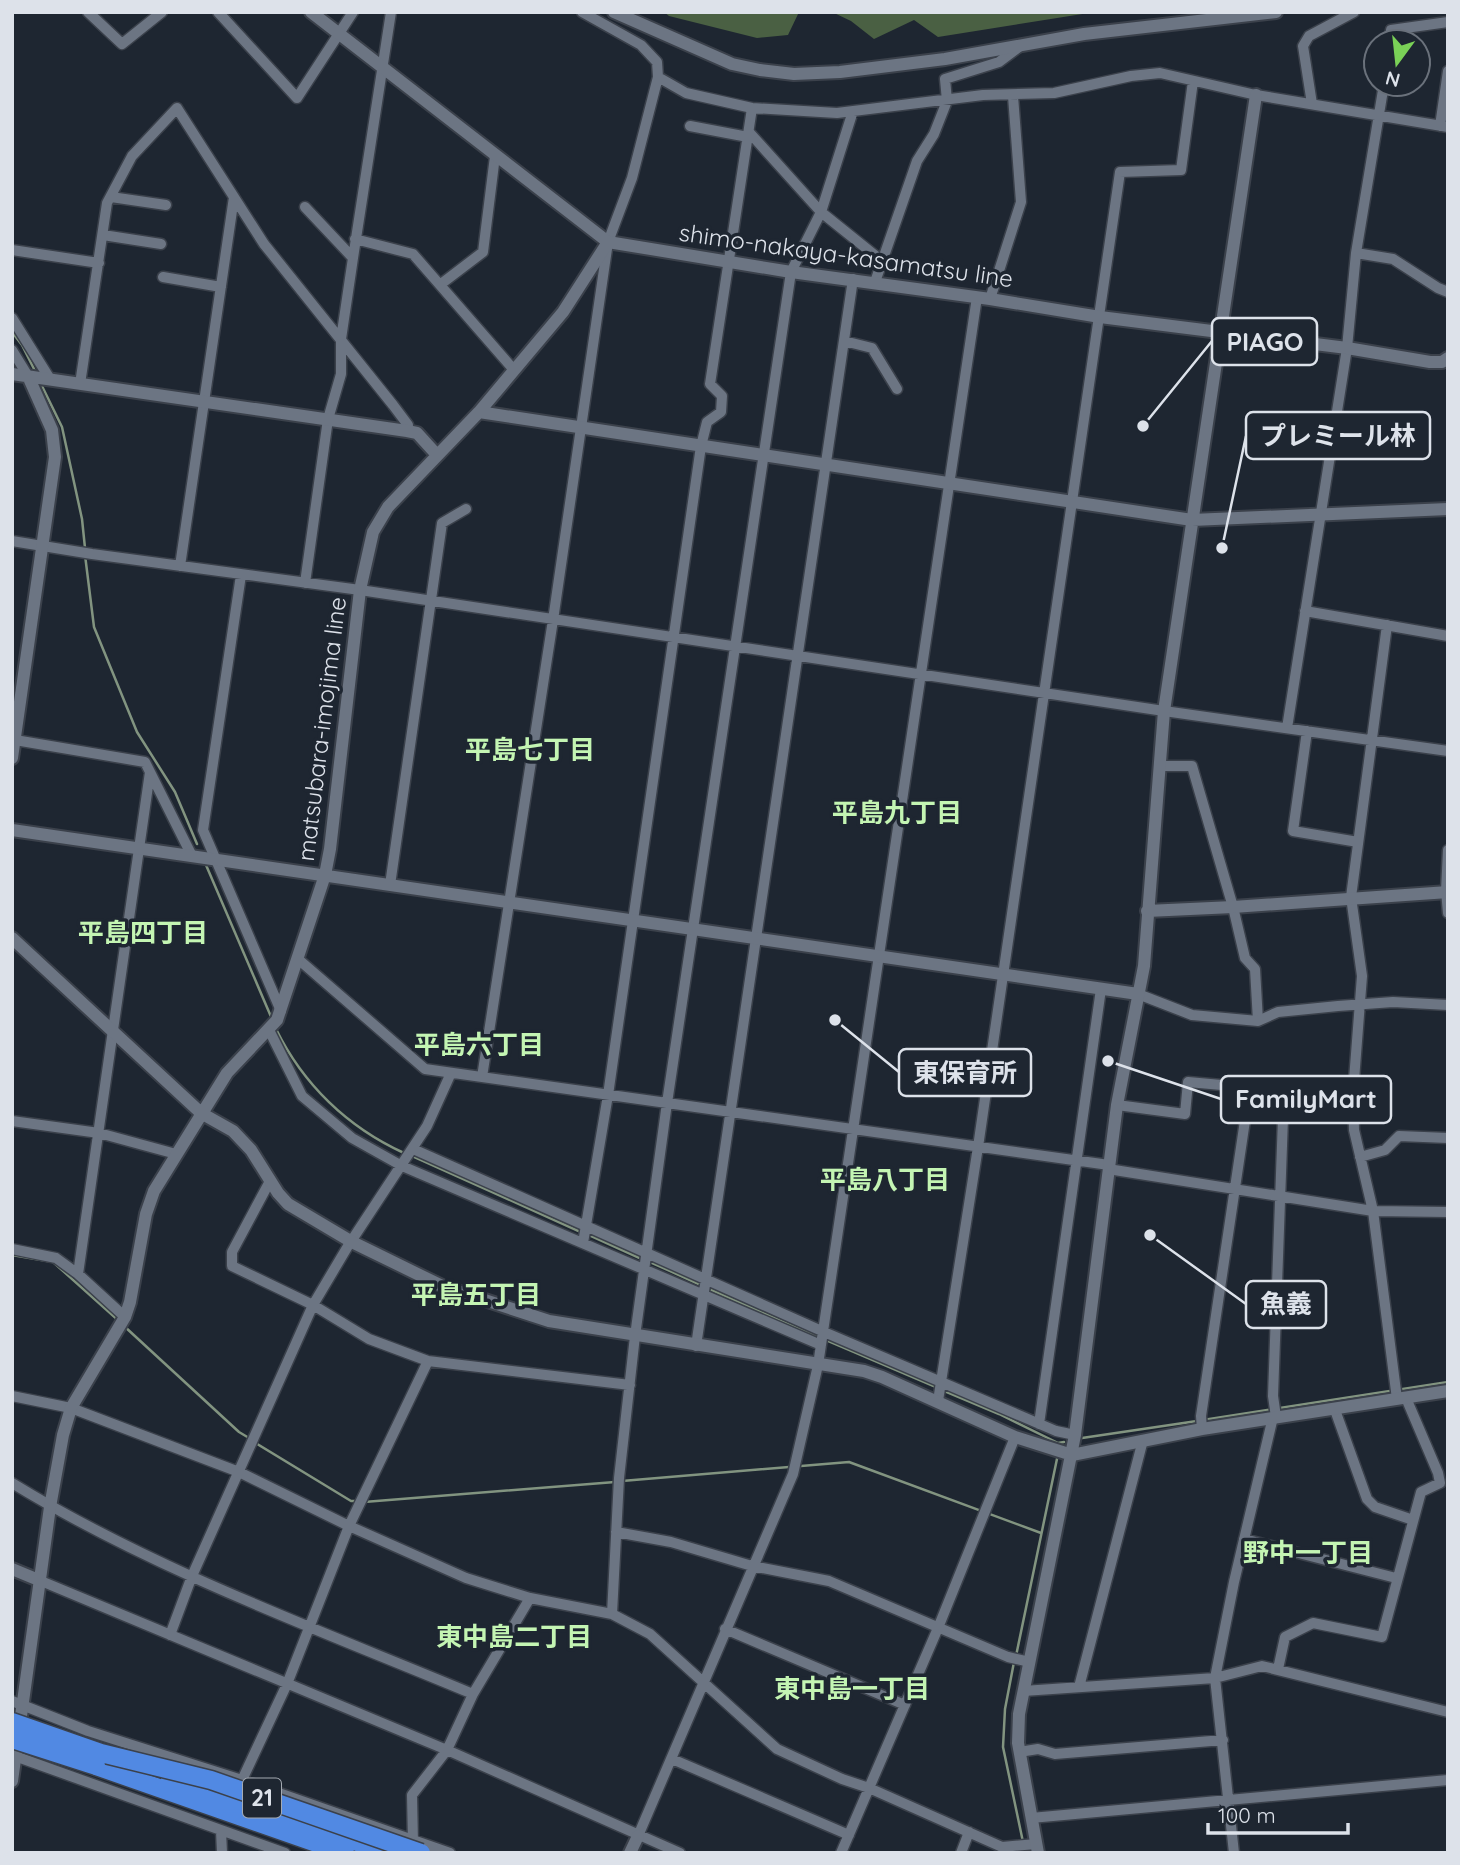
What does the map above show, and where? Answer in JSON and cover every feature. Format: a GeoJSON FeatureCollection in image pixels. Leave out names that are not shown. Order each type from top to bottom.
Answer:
{"type":"FeatureCollection","features":[{"type":"Feature","properties":{"kind":"highway","name":"21"},"geometry":{"type":"LineString","coordinates":[[12,1722],[98,1759],[345,1853]]}},
{"type":"Feature","properties":{"kind":"highway","name":"21"},"geometry":{"type":"LineString","coordinates":[[14,1750],[98,1759],[211,1780],[416,1845]]}},
{"type":"Feature","properties":{"kind":"highway","name":"21"},"geometry":{"type":"LineString","coordinates":[[98,1759],[198,1813],[313,1853]]}},
{"type":"Feature","properties":{"kind":"highway","name":"21"},"geometry":{"type":"LineString","coordinates":[[98,1759],[389,1853]]}},
{"type":"Feature","properties":{"kind":"street"},"geometry":{"type":"LineString","coordinates":[[88,12],[122,44],[162,12]]}},
{"type":"Feature","properties":{"kind":"street"},"geometry":{"type":"LineString","coordinates":[[218,12],[297,98],[353,12]]}},
{"type":"Feature","properties":{"kind":"street","name":"shimo-nakaya-kasamatsu line"},"geometry":{"type":"LineString","coordinates":[[311,12],[608,242],[1100,317],[1220,330],[1430,362],[1446,361]]}},
{"type":"Feature","properties":{"kind":"street"},"geometry":{"type":"LineString","coordinates":[[305,583],[328,419],[341,374],[341,339],[390,12]]}},
{"type":"Feature","properties":{"kind":"street"},"geometry":{"type":"LineString","coordinates":[[482,1077],[608,242],[632,178],[657,77],[657,62],[641,45],[582,12]]}},
{"type":"Feature","properties":{"kind":"street"},"geometry":{"type":"LineString","coordinates":[[614,12],[732,64],[794,74],[853,71],[945,59],[1084,34],[1276,12]]}},
{"type":"Feature","properties":{"kind":"street"},"geometry":{"type":"LineString","coordinates":[[1312,104],[1303,46],[1309,36],[1354,12]]}},
{"type":"Feature","properties":{"kind":"street"},"geometry":{"type":"LineString","coordinates":[[1405,28],[1448,22]]}},
{"type":"Feature","properties":{"kind":"street"},"geometry":{"type":"LineString","coordinates":[[875,282],[917,162],[934,134],[947,101],[945,79],[999,62],[1019,47]]}},
{"type":"Feature","properties":{"kind":"street"},"geometry":{"type":"LineString","coordinates":[[657,77],[686,93],[752,108],[837,113],[983,95],[1054,93],[1131,76],[1160,73],[1256,95],[1444,127],[1448,71]]}},
{"type":"Feature","properties":{"kind":"street"},"geometry":{"type":"LineString","coordinates":[[940,1391],[1120,172],[1181,170],[1193,81]]}},
{"type":"Feature","properties":{"kind":"street"},"geometry":{"type":"LineString","coordinates":[[12,1396],[71,1408],[239,1472],[349,1526],[466,1578],[530,1598],[612,1614],[650,1634],[777,1749],[1002,1847],[1035,1847],[1017,1729],[1026,1661],[1068,1453],[1075,1435],[1117,1105],[1144,966],[1164,712],[1256,95]]}},
{"type":"Feature","properties":{"kind":"street"},"geometry":{"type":"LineString","coordinates":[[631,1853],[793,1474],[818,1365],[949,484],[984,298],[1021,202],[1013,96]]}},
{"type":"Feature","properties":{"kind":"street"},"geometry":{"type":"LineString","coordinates":[[1287,728],[1347,348],[1356,253],[1382,98]]}},
{"type":"Feature","properties":{"kind":"street"},"geometry":{"type":"LineString","coordinates":[[80,384],[107,204],[132,156],[177,107],[264,244],[393,405],[408,425],[407,430]]}},
{"type":"Feature","properties":{"kind":"street"},"geometry":{"type":"LineString","coordinates":[[584,1234],[608,1095],[701,446],[707,422],[721,412],[722,396],[710,384],[752,108]]}},
{"type":"Feature","properties":{"kind":"street"},"geometry":{"type":"LineString","coordinates":[[612,1614],[619,1480],[645,1261],[791,272],[821,212],[853,111]]}},
{"type":"Feature","properties":{"kind":"street"},"geometry":{"type":"LineString","coordinates":[[690,126],[748,134],[821,212],[882,261]]}},
{"type":"Feature","properties":{"kind":"street"},"geometry":{"type":"LineString","coordinates":[[441,284],[483,252],[495,156]]}},
{"type":"Feature","properties":{"kind":"street"},"geometry":{"type":"LineString","coordinates":[[111,197],[166,205]]}},
{"type":"Feature","properties":{"kind":"street"},"geometry":{"type":"LineString","coordinates":[[180,566],[234,197]]}},
{"type":"Feature","properties":{"kind":"street"},"geometry":{"type":"LineString","coordinates":[[305,207],[353,258]]}},
{"type":"Feature","properties":{"kind":"street"},"geometry":{"type":"LineString","coordinates":[[103,235],[161,244]]}},
{"type":"Feature","properties":{"kind":"street"},"geometry":{"type":"LineString","coordinates":[[355,239],[413,254],[514,370]]}},
{"type":"Feature","properties":{"kind":"street","name":"matsubara-imojima line"},"geometry":{"type":"LineString","coordinates":[[12,1781],[18,1703],[41,1581],[62,1435],[71,1408],[122,1322],[130,1302],[146,1214],[153,1191],[227,1073],[274,1022],[325,875],[360,590],[368,548],[388,507],[479,412],[574,298],[608,242]]}},
{"type":"Feature","properties":{"kind":"street"},"geometry":{"type":"LineString","coordinates":[[12,250],[99,264]]}},
{"type":"Feature","properties":{"kind":"street"},"geometry":{"type":"LineString","coordinates":[[1356,253],[1393,259],[1448,292]]}},
{"type":"Feature","properties":{"kind":"street"},"geometry":{"type":"LineString","coordinates":[[163,277],[221,287]]}},
{"type":"Feature","properties":{"kind":"street"},"geometry":{"type":"LineString","coordinates":[[696,1346],[853,279]]}},
{"type":"Feature","properties":{"kind":"street"},"geometry":{"type":"LineString","coordinates":[[12,318],[38,377],[52,430],[55,457],[12,758]]}},
{"type":"Feature","properties":{"kind":"street"},"geometry":{"type":"LineString","coordinates":[[844,341],[872,348],[897,389]]}},
{"type":"Feature","properties":{"kind":"street"},"geometry":{"type":"LineString","coordinates":[[12,350],[38,377]]}},
{"type":"Feature","properties":{"kind":"street"},"geometry":{"type":"LineString","coordinates":[[12,374],[407,430],[417,433],[437,455]]}},
{"type":"Feature","properties":{"kind":"street"},"geometry":{"type":"LineString","coordinates":[[479,412],[1192,520],[1448,509]]}},
{"type":"Feature","properties":{"kind":"street"},"geometry":{"type":"LineString","coordinates":[[390,885],[442,523],[466,509]]}},
{"type":"Feature","properties":{"kind":"street"},"geometry":{"type":"LineString","coordinates":[[12,541],[360,590],[1164,712],[1448,751]]}},
{"type":"Feature","properties":{"kind":"street"},"geometry":{"type":"LineString","coordinates":[[241,575],[203,830],[217,859],[302,1096],[352,1138],[407,1157],[940,1391],[1015,1437],[1068,1453],[1143,1440],[1202,1423],[1275,1413],[1335,1410],[1398,1394],[1448,1391]]}},
{"type":"Feature","properties":{"kind":"street"},"geometry":{"type":"LineString","coordinates":[[1305,611],[1448,636]]}},
{"type":"Feature","properties":{"kind":"street"},"geometry":{"type":"LineString","coordinates":[[1278,1669],[1285,1637],[1313,1623],[1382,1637],[1421,1492],[1440,1483],[1443,1471],[1398,1394],[1373,1211],[1354,1130],[1362,976],[1351,897],[1387,625]]}},
{"type":"Feature","properties":{"kind":"street"},"geometry":{"type":"LineString","coordinates":[[1307,731],[1293,831],[1358,842]]}},
{"type":"Feature","properties":{"kind":"street"},"geometry":{"type":"LineString","coordinates":[[14,740],[145,762],[192,856]]}},
{"type":"Feature","properties":{"kind":"street"},"geometry":{"type":"LineString","coordinates":[[1159,766],[1192,766],[1245,958],[1255,969],[1258,1021]]}},
{"type":"Feature","properties":{"kind":"street"},"geometry":{"type":"LineString","coordinates":[[78,1274],[150,772]]}},
{"type":"Feature","properties":{"kind":"street"},"geometry":{"type":"LineString","coordinates":[[12,830],[1138,994],[1192,1015],[1258,1021],[1278,1012],[1393,1002],[1448,1005]]}},
{"type":"Feature","properties":{"kind":"street"},"geometry":{"type":"LineString","coordinates":[[1448,850],[1448,913]]}},
{"type":"Feature","properties":{"kind":"street"},"geometry":{"type":"LineString","coordinates":[[1147,911],[1447,891]]}},
{"type":"Feature","properties":{"kind":"street"},"geometry":{"type":"LineString","coordinates":[[12,938],[201,1113],[233,1131],[251,1150],[288,1204],[352,1242],[454,1290],[549,1321],[864,1371],[940,1391],[1075,1435]]}},
{"type":"Feature","properties":{"kind":"street"},"geometry":{"type":"LineString","coordinates":[[298,959],[425,1069],[1077,1161],[1373,1211],[1448,1212]]}},
{"type":"Feature","properties":{"kind":"street"},"geometry":{"type":"LineString","coordinates":[[1039,1424],[1101,989]]}},
{"type":"Feature","properties":{"kind":"street"},"geometry":{"type":"LineString","coordinates":[[170,1635],[192,1576],[313,1305],[428,1126],[451,1073]]}},
{"type":"Feature","properties":{"kind":"street"},"geometry":{"type":"LineString","coordinates":[[1117,1105],[1185,1114],[1188,1082],[1354,1097]]}},
{"type":"Feature","properties":{"kind":"street"},"geometry":{"type":"LineString","coordinates":[[1202,1423],[1250,1087]]}},
{"type":"Feature","properties":{"kind":"street"},"geometry":{"type":"LineString","coordinates":[[1234,1853],[1215,1678],[1244,1539],[1275,1413],[1273,1395],[1284,1090]]}},
{"type":"Feature","properties":{"kind":"street"},"geometry":{"type":"LineString","coordinates":[[12,1121],[99,1133],[176,1154]]}},
{"type":"Feature","properties":{"kind":"street"},"geometry":{"type":"LineString","coordinates":[[1360,1157],[1385,1150],[1399,1136],[1448,1138]]}},
{"type":"Feature","properties":{"kind":"street"},"geometry":{"type":"LineString","coordinates":[[407,1157],[705,1287]]}},
{"type":"Feature","properties":{"kind":"street"},"geometry":{"type":"LineString","coordinates":[[270,1181],[232,1252],[232,1266],[313,1305],[369,1339],[428,1361],[630,1385]]}},
{"type":"Feature","properties":{"kind":"street"},"geometry":{"type":"LineString","coordinates":[[12,1249],[56,1258],[78,1274],[122,1322]]}},
{"type":"Feature","properties":{"kind":"street"},"geometry":{"type":"LineString","coordinates":[[242,1780],[287,1684],[349,1526],[428,1361]]}},
{"type":"Feature","properties":{"kind":"street"},"geometry":{"type":"LineString","coordinates":[[1335,1410],[1367,1499],[1375,1507],[1413,1520]]}},
{"type":"Feature","properties":{"kind":"street"},"geometry":{"type":"LineString","coordinates":[[843,1852],[1015,1437]]}},
{"type":"Feature","properties":{"kind":"street"},"geometry":{"type":"LineString","coordinates":[[1079,1687],[1143,1440]]}},
{"type":"Feature","properties":{"kind":"street"},"geometry":{"type":"LineString","coordinates":[[12,1483],[50,1507],[192,1576],[473,1694]]}},
{"type":"Feature","properties":{"kind":"street"},"geometry":{"type":"LineString","coordinates":[[616,1532],[671,1542],[752,1566],[829,1581],[1009,1657],[1026,1661]]}},
{"type":"Feature","properties":{"kind":"street"},"geometry":{"type":"LineString","coordinates":[[1244,1539],[1396,1578]]}},
{"type":"Feature","properties":{"kind":"street"},"geometry":{"type":"LineString","coordinates":[[12,1569],[447,1750],[680,1853]]}},
{"type":"Feature","properties":{"kind":"street"},"geometry":{"type":"LineString","coordinates":[[416,1845],[412,1795],[447,1750],[473,1694],[530,1598]]}},
{"type":"Feature","properties":{"kind":"street"},"geometry":{"type":"LineString","coordinates":[[725,1629],[905,1705]]}},
{"type":"Feature","properties":{"kind":"street"},"geometry":{"type":"LineString","coordinates":[[1023,1691],[1215,1678],[1262,1666],[1448,1712]]}},
{"type":"Feature","properties":{"kind":"street"},"geometry":{"type":"LineString","coordinates":[[18,1703],[88,1731],[242,1780],[416,1845],[450,1853]]}},
{"type":"Feature","properties":{"kind":"street"},"geometry":{"type":"LineString","coordinates":[[1019,1752],[1038,1749],[1055,1754],[1223,1740]]}},
{"type":"Feature","properties":{"kind":"street"},"geometry":{"type":"LineString","coordinates":[[14,1750],[285,1853]]}},
{"type":"Feature","properties":{"kind":"street"},"geometry":{"type":"LineString","coordinates":[[672,1759],[849,1835]]}},
{"type":"Feature","properties":{"kind":"street"},"geometry":{"type":"LineString","coordinates":[[1031,1818],[1448,1780]]}},
{"type":"Feature","properties":{"kind":"street"},"geometry":{"type":"LineString","coordinates":[[221,1830],[222,1853]]}},
{"type":"Feature","properties":{"kind":"street"},"geometry":{"type":"LineString","coordinates":[[961,1853],[970,1832]]}},
{"type":"Feature","properties":{"kind":"green space"},"geometry":{"type":"Polygon","coordinates":[[[664,12],[799,12],[788,35],[757,38],[669,16],[664,12]]]}},
{"type":"Feature","properties":{"kind":"green space"},"geometry":{"type":"Polygon","coordinates":[[[832,12],[1095,12],[938,37],[914,20],[874,39],[851,21],[832,12]]]}},
{"type":"Feature","properties":{"kind":"waterway"},"geometry":{"type":"LineString","coordinates":[[12,332],[35,371]]}},
{"type":"Feature","properties":{"kind":"waterway"},"geometry":{"type":"LineString","coordinates":[[41,384],[62,427],[82,519],[85,548]]}},
{"type":"Feature","properties":{"kind":"waterway"},"geometry":{"type":"LineString","coordinates":[[85,555],[94,627],[137,732],[175,792],[197,844]]}},
{"type":"Feature","properties":{"kind":"waterway"},"geometry":{"type":"LineString","coordinates":[[206,865],[272,1019]]}},
{"type":"Feature","properties":{"kind":"waterway"},"geometry":{"type":"LineString","coordinates":[[276,1029],[299,1068],[329,1102],[364,1130],[404,1153]]}},
{"type":"Feature","properties":{"kind":"waterway"},"geometry":{"type":"LineString","coordinates":[[410,1155],[583,1233]]}},
{"type":"Feature","properties":{"kind":"waterway"},"geometry":{"type":"LineString","coordinates":[[589,1235],[644,1260]]}},
{"type":"Feature","properties":{"kind":"waterway"},"geometry":{"type":"LineString","coordinates":[[12,1255],[53,1262],[119,1321]]}},
{"type":"Feature","properties":{"kind":"waterway"},"geometry":{"type":"LineString","coordinates":[[650,1262],[701,1285]]}},
{"type":"Feature","properties":{"kind":"waterway"},"geometry":{"type":"LineString","coordinates":[[707,1288],[820,1338]]}},
{"type":"Feature","properties":{"kind":"waterway"},"geometry":{"type":"LineString","coordinates":[[124,1326],[239,1432],[249,1438]]}},
{"type":"Feature","properties":{"kind":"waterway"},"geometry":{"type":"LineString","coordinates":[[826,1340],[936,1387]]}},
{"type":"Feature","properties":{"kind":"waterway"},"geometry":{"type":"LineString","coordinates":[[1203,1420],[1448,1382]]}},
{"type":"Feature","properties":{"kind":"waterway"},"geometry":{"type":"LineString","coordinates":[[942,1390],[1058,1443],[1064,1442]]}},
{"type":"Feature","properties":{"kind":"waterway"},"geometry":{"type":"LineString","coordinates":[[1082,1438],[1197,1421]]}},
{"type":"Feature","properties":{"kind":"waterway"},"geometry":{"type":"LineString","coordinates":[[254,1442],[351,1501],[357,1501]]}},
{"type":"Feature","properties":{"kind":"waterway"},"geometry":{"type":"LineString","coordinates":[[1016,1656],[1058,1454]]}},
{"type":"Feature","properties":{"kind":"waterway"},"geometry":{"type":"LineString","coordinates":[[622,1481],[849,1462],[1041,1533]]}},
{"type":"Feature","properties":{"kind":"waterway"},"geometry":{"type":"LineString","coordinates":[[364,1502],[615,1482]]}},
{"type":"Feature","properties":{"kind":"waterway"},"geometry":{"type":"LineString","coordinates":[[1014,1662],[1005,1709],[1003,1747],[1023,1842]]}},
{"type":"Feature","properties":{"kind":"place","name":"PIAGO"},"geometry":{"type":"Point","coordinates":[1143,426]}},
{"type":"Feature","properties":{"kind":"place","name":"プレミール林"},"geometry":{"type":"Point","coordinates":[1222,548]}},
{"type":"Feature","properties":{"kind":"place","name":"東保育所"},"geometry":{"type":"Point","coordinates":[835,1020]}},
{"type":"Feature","properties":{"kind":"place","name":"FamilyMart"},"geometry":{"type":"Point","coordinates":[1108,1061]}},
{"type":"Feature","properties":{"kind":"place","name":"魚義"},"geometry":{"type":"Point","coordinates":[1150,1235]}},
{"type":"Feature","properties":{"kind":"district","name":"平島七丁目"},"geometry":{"type":"Point","coordinates":[530,750]}},
{"type":"Feature","properties":{"kind":"district","name":"平島九丁目"},"geometry":{"type":"Point","coordinates":[897,813]}},
{"type":"Feature","properties":{"kind":"district","name":"平島四丁目"},"geometry":{"type":"Point","coordinates":[143,933]}},
{"type":"Feature","properties":{"kind":"district","name":"平島六丁目"},"geometry":{"type":"Point","coordinates":[479,1045]}},
{"type":"Feature","properties":{"kind":"district","name":"平島八丁目"},"geometry":{"type":"Point","coordinates":[885,1180]}},
{"type":"Feature","properties":{"kind":"district","name":"平島五丁目"},"geometry":{"type":"Point","coordinates":[476,1295]}},
{"type":"Feature","properties":{"kind":"district","name":"野中一丁目"},"geometry":{"type":"Point","coordinates":[1308,1553]}},
{"type":"Feature","properties":{"kind":"district","name":"東中島二丁目"},"geometry":{"type":"Point","coordinates":[514,1637]}},
{"type":"Feature","properties":{"kind":"district","name":"東中島一丁目"},"geometry":{"type":"Point","coordinates":[852,1689]}}]}
